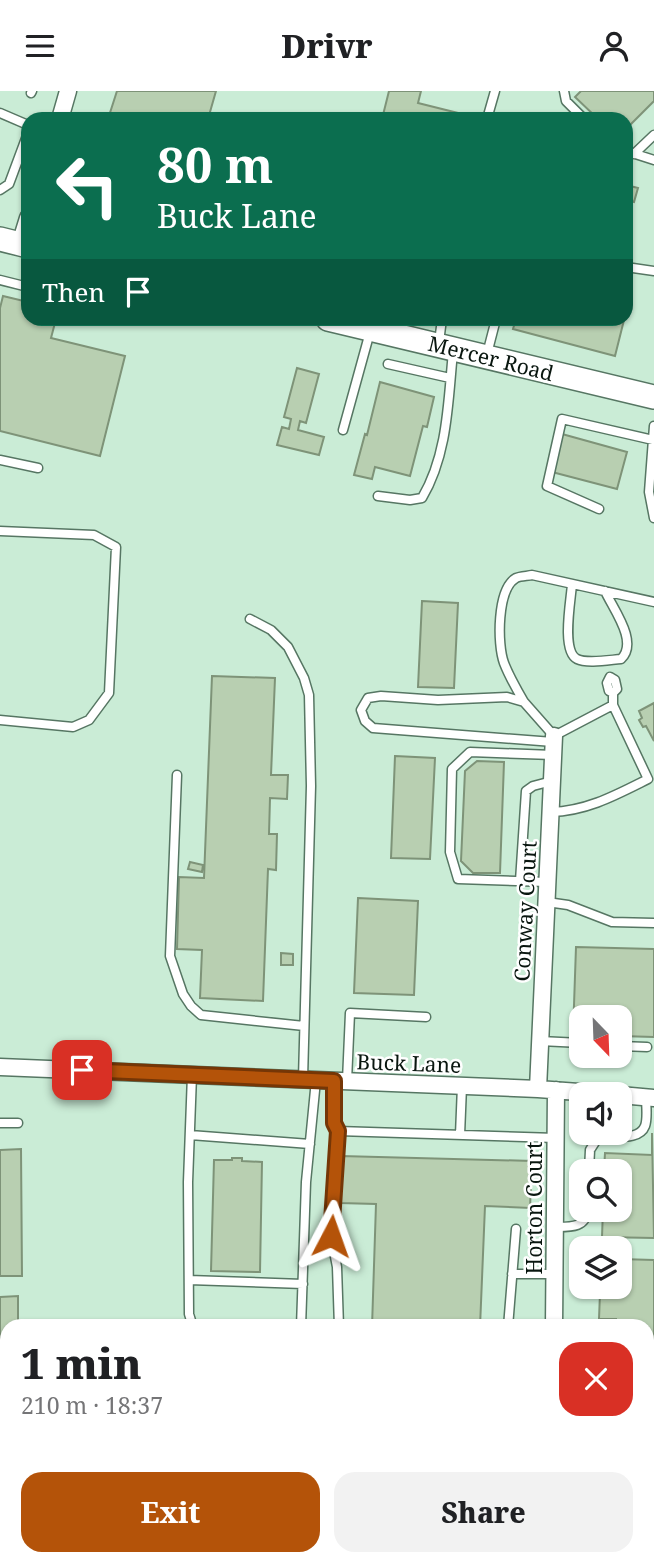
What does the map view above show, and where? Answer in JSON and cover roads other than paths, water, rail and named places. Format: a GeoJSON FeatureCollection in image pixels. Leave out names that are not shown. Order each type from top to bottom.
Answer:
{"type":"FeatureCollection","features":[{"type":"Feature","properties":{"kind":"street"},"geometry":{"type":"LineString","coordinates":[[62,112],[68,91]]}},
{"type":"Feature","properties":{"kind":"street","name":"Mercer Road"},"geometry":{"type":"LineString","coordinates":[[358,326],[654,397]]}},
{"type":"Feature","properties":{"kind":"street","name":"Conway Court"},"geometry":{"type":"LineString","coordinates":[[538,1089],[554,745]]}},
{"type":"Feature","properties":{"kind":"street","name":"Buck Lane"},"geometry":{"type":"LineString","coordinates":[[0,1067],[569,1091]]}},
{"type":"Feature","properties":{"kind":"street","name":"Horton Court"},"geometry":{"type":"LineString","coordinates":[[554,1319],[556,1090]]}},
{"type":"Feature","properties":{"kind":"street"},"geometry":{"type":"LineString","coordinates":[[632,1096],[650,1097]]}},
{"type":"Feature","properties":{"kind":"lane"},"geometry":{"type":"LineString","coordinates":[[489,112],[495,91]]}},
{"type":"Feature","properties":{"kind":"lane"},"geometry":{"type":"LineString","coordinates":[[564,91],[566,101],[577,112]]}},
{"type":"Feature","properties":{"kind":"lane"},"geometry":{"type":"LineString","coordinates":[[0,114],[21,122]]}},
{"type":"Feature","properties":{"kind":"lane"},"geometry":{"type":"LineString","coordinates":[[633,150],[654,135]]}},
{"type":"Feature","properties":{"kind":"lane"},"geometry":{"type":"LineString","coordinates":[[0,190],[9,184],[21,151]]}},
{"type":"Feature","properties":{"kind":"lane"},"geometry":{"type":"LineString","coordinates":[[633,153],[654,160]]}},
{"type":"Feature","properties":{"kind":"lane"},"geometry":{"type":"LineString","coordinates":[[633,268],[654,271]]}},
{"type":"Feature","properties":{"kind":"lane"},"geometry":{"type":"LineString","coordinates":[[0,280],[21,285]]}},
{"type":"Feature","properties":{"kind":"lane"},"geometry":{"type":"LineString","coordinates":[[378,496],[410,500],[422,498],[436,466],[449,412],[450,378],[443,326]]}},
{"type":"Feature","properties":{"kind":"lane"},"geometry":{"type":"LineString","coordinates":[[486,357],[494,326]]}},
{"type":"Feature","properties":{"kind":"lane"},"geometry":{"type":"LineString","coordinates":[[343,430],[371,329]]}},
{"type":"Feature","properties":{"kind":"lane"},"geometry":{"type":"LineString","coordinates":[[388,364],[450,378]]}},
{"type":"Feature","properties":{"kind":"lane"},"geometry":{"type":"LineString","coordinates":[[598,509],[547,486],[562,419],[653,440]]}},
{"type":"Feature","properties":{"kind":"lane"},"geometry":{"type":"LineString","coordinates":[[654,426],[649,492],[654,518]]}},
{"type":"Feature","properties":{"kind":"lane"},"geometry":{"type":"LineString","coordinates":[[0,460],[38,468]]}},
{"type":"Feature","properties":{"kind":"lane"},"geometry":{"type":"LineString","coordinates":[[0,531],[94,535],[116,547],[109,693],[89,720],[74,727],[0,720]]}},
{"type":"Feature","properties":{"kind":"lane"},"geometry":{"type":"LineString","coordinates":[[554,745],[524,702],[503,661],[499,639],[506,588],[516,578],[533,575],[654,602]]}},
{"type":"Feature","properties":{"kind":"lane"},"geometry":{"type":"LineString","coordinates":[[572,584],[567,644],[573,657],[580,660],[621,659],[629,647],[624,630],[605,591]]}},
{"type":"Feature","properties":{"kind":"lane"},"geometry":{"type":"LineString","coordinates":[[250,619],[271,630],[288,647],[304,678],[309,695],[311,786],[304,1026],[309,1080],[310,1145],[301,1319]]}},
{"type":"Feature","properties":{"kind":"lane"},"geometry":{"type":"LineString","coordinates":[[608,660],[610,677],[615,680],[617,689],[613,693],[613,705],[654,787]]}},
{"type":"Feature","properties":{"kind":"lane"},"geometry":{"type":"LineString","coordinates":[[524,702],[507,697],[439,700],[381,696],[368,698],[361,710],[365,722],[373,728],[554,745]]}},
{"type":"Feature","properties":{"kind":"lane"},"geometry":{"type":"LineString","coordinates":[[548,882],[458,879],[450,852],[453,769],[470,752],[554,745],[613,705]]}},
{"type":"Feature","properties":{"kind":"lane"},"geometry":{"type":"LineString","coordinates":[[177,775],[170,956],[183,994],[201,1015],[304,1026]]}},
{"type":"Feature","properties":{"kind":"lane"},"geometry":{"type":"LineString","coordinates":[[551,812],[571,812],[596,805],[648,779]]}},
{"type":"Feature","properties":{"kind":"lane"},"geometry":{"type":"LineString","coordinates":[[520,881],[526,790],[552,781]]}},
{"type":"Feature","properties":{"kind":"lane"},"geometry":{"type":"LineString","coordinates":[[547,902],[568,905],[612,922],[654,923]]}},
{"type":"Feature","properties":{"kind":"lane"},"geometry":{"type":"LineString","coordinates":[[339,1319],[337,1267],[331,1236],[338,1131],[334,1123],[350,1013],[426,1017]]}},
{"type":"Feature","properties":{"kind":"lane"},"geometry":{"type":"LineString","coordinates":[[540,1041],[569,1043]]}},
{"type":"Feature","properties":{"kind":"lane"},"geometry":{"type":"LineString","coordinates":[[632,1046],[647,1047]]}},
{"type":"Feature","properties":{"kind":"lane"},"geometry":{"type":"LineString","coordinates":[[191,1319],[192,1075]]}},
{"type":"Feature","properties":{"kind":"lane"},"geometry":{"type":"LineString","coordinates":[[460,1135],[463,1086]]}},
{"type":"Feature","properties":{"kind":"lane"},"geometry":{"type":"LineString","coordinates":[[590,1159],[590,1150],[597,1139],[634,1136],[643,1130],[646,1126],[650,1097]]}},
{"type":"Feature","properties":{"kind":"lane"},"geometry":{"type":"LineString","coordinates":[[0,1123],[18,1123]]}},
{"type":"Feature","properties":{"kind":"lane"},"geometry":{"type":"LineString","coordinates":[[338,1131],[556,1138]]}},
{"type":"Feature","properties":{"kind":"lane"},"geometry":{"type":"LineString","coordinates":[[190,1135],[310,1145]]}},
{"type":"Feature","properties":{"kind":"lane"},"geometry":{"type":"LineString","coordinates":[[555,1227],[573,1227],[584,1222]]}},
{"type":"Feature","properties":{"kind":"lane"},"geometry":{"type":"LineString","coordinates":[[509,1319],[516,1229]]}},
{"type":"Feature","properties":{"kind":"lane"},"geometry":{"type":"LineString","coordinates":[[512,1275],[555,1274]]}},
{"type":"Feature","properties":{"kind":"lane"},"geometry":{"type":"LineString","coordinates":[[189,1280],[303,1284]]}}]}
